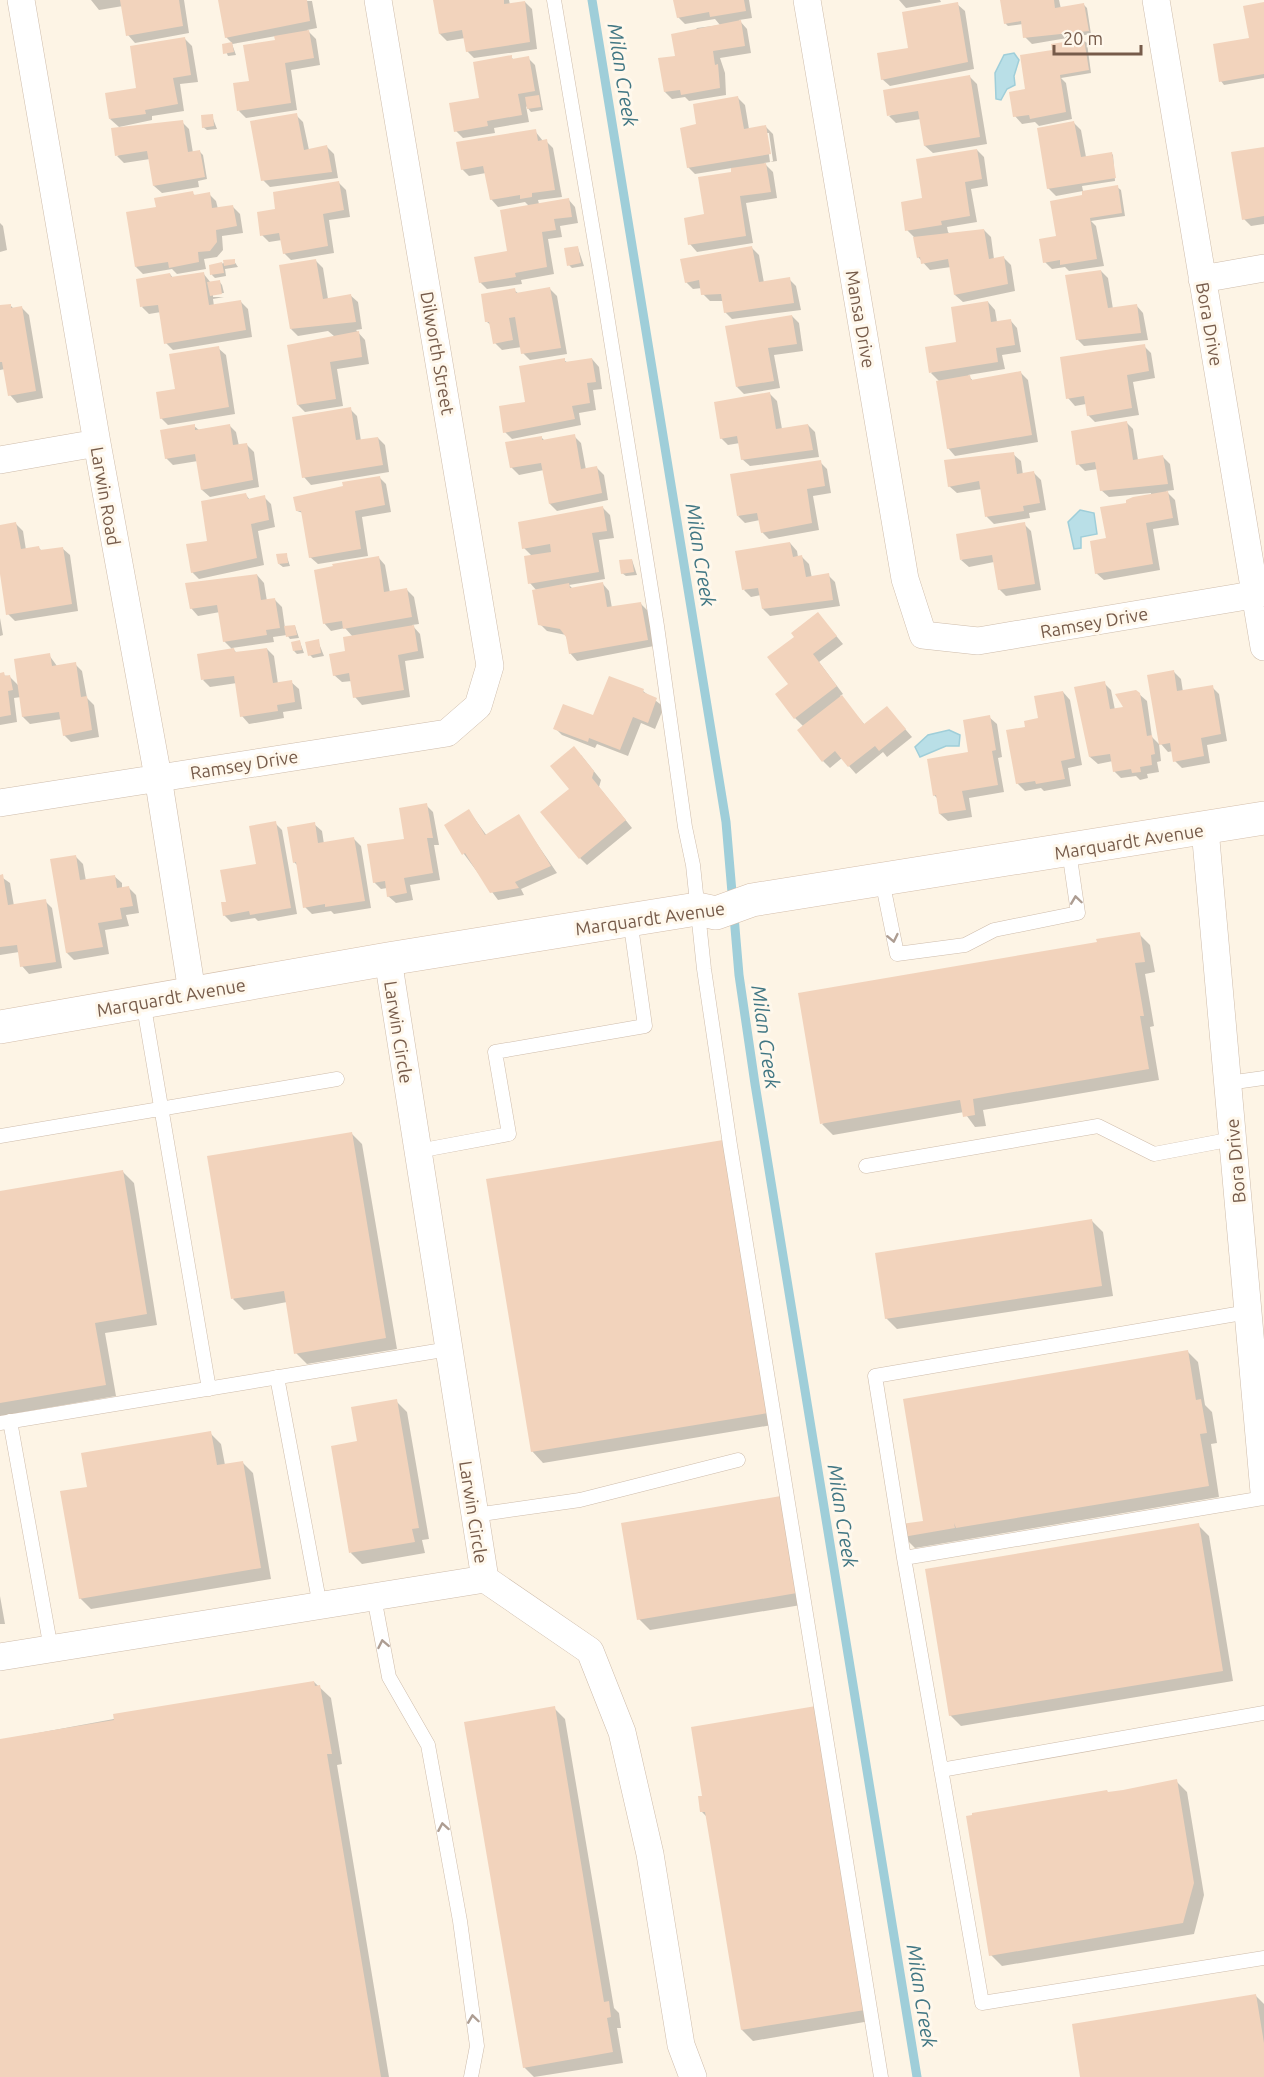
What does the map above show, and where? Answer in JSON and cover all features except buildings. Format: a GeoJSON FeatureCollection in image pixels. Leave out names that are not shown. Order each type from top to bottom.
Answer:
{"type":"FeatureCollection","features":[{"type":"Feature","properties":{"kind":"street","name":"Larwin Road"},"geometry":{"type":"LineString","coordinates":[[21,0],[96,443],[158,777],[192,992]]}},
{"type":"Feature","properties":{"kind":"street","name":"Dilworth Street"},"geometry":{"type":"LineString","coordinates":[[378,0],[490,666],[478,706]]}},
{"type":"Feature","properties":{"kind":"street","name":"Mansa Drive"},"geometry":{"type":"LineString","coordinates":[[807,0],[905,579],[923,635]]}},
{"type":"Feature","properties":{"kind":"street","name":"Bora Drive"},"geometry":{"type":"LineString","coordinates":[[1156,0],[1202,279],[1260,594],[1264,647]]}},
{"type":"Feature","properties":{"kind":"street"},"geometry":{"type":"LineString","coordinates":[[1202,279],[1264,268]]}},
{"type":"Feature","properties":{"kind":"street"},"geometry":{"type":"LineString","coordinates":[[0,460],[96,443]]}},
{"type":"Feature","properties":{"kind":"street","name":"Ramsey Drive"},"geometry":{"type":"LineString","coordinates":[[923,635],[978,641],[1260,594]]}},
{"type":"Feature","properties":{"kind":"street","name":"Ramsey Drive"},"geometry":{"type":"LineString","coordinates":[[0,803],[447,733],[478,706]]}},
{"type":"Feature","properties":{"kind":"street","name":"Marquardt Avenue"},"geometry":{"type":"LineString","coordinates":[[0,1027],[388,959],[630,919],[707,911],[752,900],[1264,818]]}},
{"type":"Feature","properties":{"kind":"street","name":"Bora Drive"},"geometry":{"type":"LineString","coordinates":[[1205,829],[1264,1492]]}},
{"type":"Feature","properties":{"kind":"street","name":"Larwin Circle"},"geometry":{"type":"LineString","coordinates":[[0,1658],[485,1579],[388,959]]}},
{"type":"Feature","properties":{"kind":"street"},"geometry":{"type":"LineString","coordinates":[[485,1579],[590,1652],[622,1732],[650,1854],[681,2045],[693,2077]]}},
{"type":"Feature","properties":{"kind":"lane"},"geometry":{"type":"LineString","coordinates":[[554,0],[603,289],[693,865],[707,911],[704,969],[732,1157],[881,2077]]}},
{"type":"Feature","properties":{"kind":"lane"},"geometry":{"type":"LineString","coordinates":[[882,880],[897,954],[964,945],[994,930],[1078,913],[1069,851]]}},
{"type":"Feature","properties":{"kind":"lane"},"geometry":{"type":"LineString","coordinates":[[418,1151],[508,1134],[495,1052],[645,1026],[630,919]]}},
{"type":"Feature","properties":{"kind":"lane"},"geometry":{"type":"LineString","coordinates":[[143,1001],[209,1389]]}},
{"type":"Feature","properties":{"kind":"lane"},"geometry":{"type":"LineString","coordinates":[[1228,1083],[1264,1078]]}},
{"type":"Feature","properties":{"kind":"lane"},"geometry":{"type":"LineString","coordinates":[[0,1136],[337,1079]]}},
{"type":"Feature","properties":{"kind":"lane"},"geometry":{"type":"LineString","coordinates":[[866,1166],[1098,1126],[1154,1154],[1233,1139]]}},
{"type":"Feature","properties":{"kind":"lane"},"geometry":{"type":"LineString","coordinates":[[1248,1312],[875,1376],[904,1558],[982,2003],[1264,1958]]}},
{"type":"Feature","properties":{"kind":"lane"},"geometry":{"type":"LineString","coordinates":[[51,1649],[5,1422],[449,1349]]}},
{"type":"Feature","properties":{"kind":"lane"},"geometry":{"type":"LineString","coordinates":[[277,1377],[320,1606]]}},
{"type":"Feature","properties":{"kind":"lane"},"geometry":{"type":"LineString","coordinates":[[475,1515],[580,1500],[738,1460]]}},
{"type":"Feature","properties":{"kind":"lane"},"geometry":{"type":"LineString","coordinates":[[904,1558],[1264,1498]]}},
{"type":"Feature","properties":{"kind":"lane"},"geometry":{"type":"LineString","coordinates":[[374,1597],[389,1677],[428,1745],[460,1921],[477,2046],[471,2077]]}},
{"type":"Feature","properties":{"kind":"lane"},"geometry":{"type":"LineString","coordinates":[[941,1770],[1264,1713]]}},
{"type":"Feature","properties":{"kind":"water"},"geometry":{"type":"Polygon","coordinates":[[[1014,53],[1019,60],[1014,76],[1015,85],[1007,89],[1001,100],[996,99],[995,73],[1004,55],[1014,53]]]}},
{"type":"Feature","properties":{"kind":"water"},"geometry":{"type":"Polygon","coordinates":[[[1080,510],[1094,513],[1097,534],[1081,537],[1081,548],[1074,549],[1068,522],[1080,510]]]}},
{"type":"Feature","properties":{"kind":"water"},"geometry":{"type":"Polygon","coordinates":[[[949,730],[960,735],[959,746],[946,746],[920,757],[915,747],[928,735],[949,730]]]}},
{"type":"Feature","properties":{"kind":"waterway","name":"Milan Creek"},"geometry":{"type":"LineString","coordinates":[[592,0],[726,822],[739,975],[755,1084],[917,2077]]}}]}
